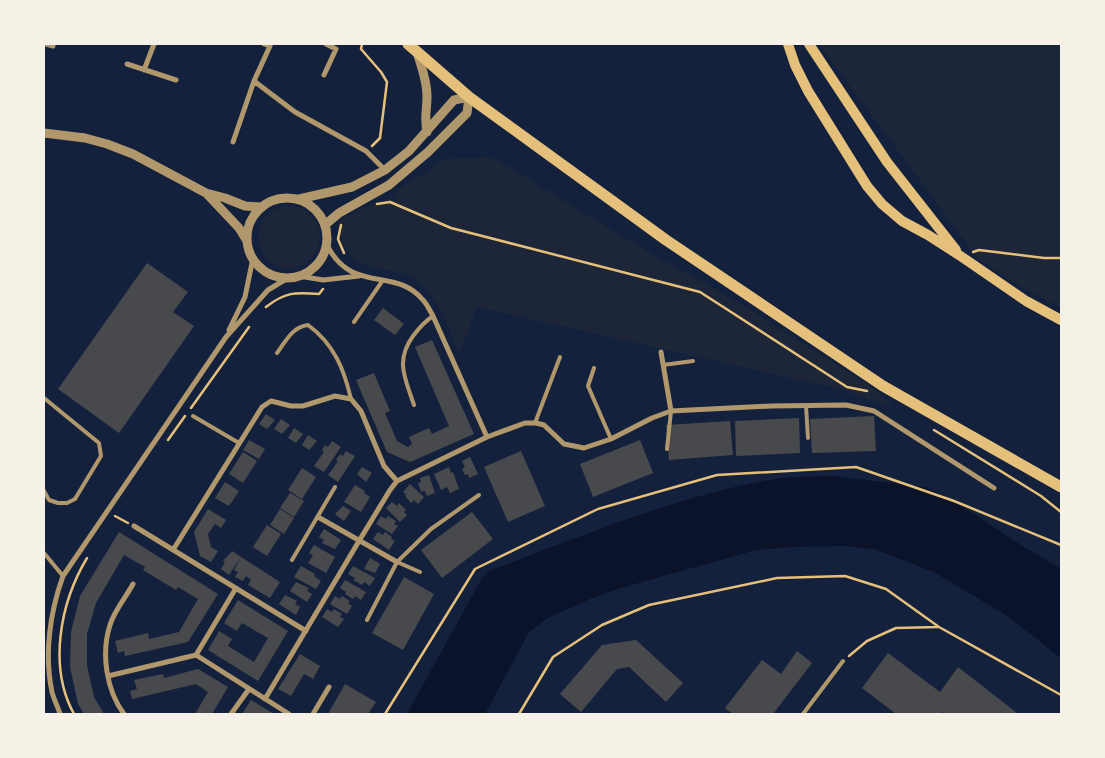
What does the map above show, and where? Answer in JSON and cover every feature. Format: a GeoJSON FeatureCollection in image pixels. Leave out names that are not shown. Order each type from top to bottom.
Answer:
{"type":"FeatureCollection","features":[{"type":"Feature","properties":{"kind":"main road"},"geometry":{"type":"LineString","coordinates":[[788,44],[795,65],[808,91],[868,186],[882,204],[902,221],[928,235],[1026,301],[1061,320]]}},
{"type":"Feature","properties":{"kind":"main road"},"geometry":{"type":"LineString","coordinates":[[809,44],[887,162],[959,255]]}},
{"type":"Feature","properties":{"kind":"main road"},"geometry":{"type":"LineString","coordinates":[[412,47],[469,97],[666,240],[883,386],[1060,486]]}},
{"type":"Feature","properties":{"kind":"street"},"geometry":{"type":"LineString","coordinates":[[46,44],[53,46]]}},
{"type":"Feature","properties":{"kind":"street"},"geometry":{"type":"LineString","coordinates":[[144,70],[154,44]]}},
{"type":"Feature","properties":{"kind":"street"},"geometry":{"type":"LineString","coordinates":[[233,142],[254,81],[271,45],[264,44]]}},
{"type":"Feature","properties":{"kind":"street"},"geometry":{"type":"LineString","coordinates":[[324,75],[336,49],[326,44]]}},
{"type":"Feature","properties":{"kind":"street"},"geometry":{"type":"LineString","coordinates":[[412,47],[425,76],[427,93],[424,120],[427,132]]}},
{"type":"Feature","properties":{"kind":"street"},"geometry":{"type":"LineString","coordinates":[[127,64],[176,80]]}},
{"type":"Feature","properties":{"kind":"street"},"geometry":{"type":"LineString","coordinates":[[254,81],[295,112],[366,152],[385,170]]}},
{"type":"Feature","properties":{"kind":"street"},"geometry":{"type":"LineString","coordinates":[[299,199],[352,187],[385,170],[409,151],[454,100],[469,97],[467,112],[428,152],[389,185],[339,212],[326,224]]}},
{"type":"Feature","properties":{"kind":"street"},"geometry":{"type":"LineString","coordinates":[[44,132],[85,138],[108,144],[133,154],[206,193],[245,206],[261,207]]}},
{"type":"Feature","properties":{"kind":"street"},"geometry":{"type":"LineString","coordinates":[[206,193],[239,228],[257,265],[267,273],[277,277],[299,276],[309,272],[318,264],[324,255],[327,245],[326,224],[310,204],[299,199],[286,197],[273,200],[261,207],[253,217],[248,229],[247,242]]}},
{"type":"Feature","properties":{"kind":"street"},"geometry":{"type":"LineString","coordinates":[[327,245],[333,258],[341,266],[360,276]]}},
{"type":"Feature","properties":{"kind":"street"},"geometry":{"type":"LineString","coordinates":[[226,337],[245,297],[253,258]]}},
{"type":"Feature","properties":{"kind":"street"},"geometry":{"type":"LineString","coordinates":[[299,276],[323,280],[360,276],[399,283],[416,293],[433,316],[487,438]]}},
{"type":"Feature","properties":{"kind":"street"},"geometry":{"type":"LineString","coordinates":[[60,714],[52,692],[49,639],[56,597],[63,576],[226,337],[268,290],[288,278]]}},
{"type":"Feature","properties":{"kind":"street"},"geometry":{"type":"LineString","coordinates":[[661,352],[671,411]]}},
{"type":"Feature","properties":{"kind":"street"},"geometry":{"type":"LineString","coordinates":[[173,550],[262,407],[271,401],[292,406],[302,406],[335,396],[351,399],[361,411],[384,466],[397,481]]}},
{"type":"Feature","properties":{"kind":"street"},"geometry":{"type":"LineString","coordinates":[[265,699],[397,481],[487,438],[525,423],[544,425],[564,444],[584,448],[671,411],[846,405],[874,411],[994,488]]}},
{"type":"Feature","properties":{"kind":"street"},"geometry":{"type":"LineString","coordinates":[[318,517],[397,562]]}},
{"type":"Feature","properties":{"kind":"street"},"geometry":{"type":"LineString","coordinates":[[134,526],[306,631]]}},
{"type":"Feature","properties":{"kind":"street"},"geometry":{"type":"LineString","coordinates":[[124,714],[115,698],[108,676],[106,643],[110,623],[133,584]]}},
{"type":"Feature","properties":{"kind":"street"},"geometry":{"type":"LineString","coordinates":[[196,656],[236,588]]}},
{"type":"Feature","properties":{"kind":"street"},"geometry":{"type":"LineString","coordinates":[[108,676],[196,656],[289,714]]}},
{"type":"Feature","properties":{"kind":"street"},"geometry":{"type":"LineString","coordinates":[[313,714],[329,687]]}},
{"type":"Feature","properties":{"kind":"street"},"geometry":{"type":"LineString","coordinates":[[231,714],[249,689]]}},
{"type":"Feature","properties":{"kind":"lane"},"geometry":{"type":"LineString","coordinates":[[354,322],[383,280]]}},
{"type":"Feature","properties":{"kind":"lane"},"geometry":{"type":"LineString","coordinates":[[414,404],[403,371],[402,356],[423,322],[433,316]]}},
{"type":"Feature","properties":{"kind":"lane"},"geometry":{"type":"LineString","coordinates":[[277,353],[292,332],[300,326],[308,325],[315,330],[336,355],[345,373],[351,399]]}},
{"type":"Feature","properties":{"kind":"lane"},"geometry":{"type":"LineString","coordinates":[[535,423],[560,357]]}},
{"type":"Feature","properties":{"kind":"lane"},"geometry":{"type":"LineString","coordinates":[[663,365],[693,362]]}},
{"type":"Feature","properties":{"kind":"lane"},"geometry":{"type":"LineString","coordinates":[[594,368],[588,386],[611,438]]}},
{"type":"Feature","properties":{"kind":"lane"},"geometry":{"type":"LineString","coordinates":[[44,398],[99,442],[101,456],[75,499],[66,503],[58,503],[49,500],[44,491]]}},
{"type":"Feature","properties":{"kind":"lane"},"geometry":{"type":"LineString","coordinates":[[806,406],[808,438]]}},
{"type":"Feature","properties":{"kind":"lane"},"geometry":{"type":"LineString","coordinates":[[667,449],[671,411]]}},
{"type":"Feature","properties":{"kind":"lane"},"geometry":{"type":"LineString","coordinates":[[193,416],[239,443]]}},
{"type":"Feature","properties":{"kind":"lane"},"geometry":{"type":"LineString","coordinates":[[292,560],[335,487]]}},
{"type":"Feature","properties":{"kind":"lane"},"geometry":{"type":"LineString","coordinates":[[366,620],[397,562],[431,529],[479,496]]}},
{"type":"Feature","properties":{"kind":"lane"},"geometry":{"type":"LineString","coordinates":[[44,552],[63,576]]}},
{"type":"Feature","properties":{"kind":"lane"},"geometry":{"type":"LineString","coordinates":[[397,562],[420,572]]}},
{"type":"Feature","properties":{"kind":"lane"},"geometry":{"type":"LineString","coordinates":[[804,714],[843,662]]}},
{"type":"Feature","properties":{"kind":"path"},"geometry":{"type":"LineString","coordinates":[[362,44],[361,49],[387,82],[380,138],[366,152]]}},
{"type":"Feature","properties":{"kind":"path"},"geometry":{"type":"LineString","coordinates":[[374,205],[390,202],[450,228],[700,292],[848,387],[871,391]]}},
{"type":"Feature","properties":{"kind":"path"},"geometry":{"type":"LineString","coordinates":[[341,266],[344,255],[338,239],[340,226],[346,220]]}},
{"type":"Feature","properties":{"kind":"path"},"geometry":{"type":"LineString","coordinates":[[959,255],[979,250],[1044,258],[1061,258]]}},
{"type":"Feature","properties":{"kind":"path"},"geometry":{"type":"LineString","coordinates":[[261,313],[279,297],[292,292],[319,294],[330,279]]}},
{"type":"Feature","properties":{"kind":"path"},"geometry":{"type":"LineString","coordinates":[[166,444],[250,325]]}},
{"type":"Feature","properties":{"kind":"path"},"geometry":{"type":"LineString","coordinates":[[930,428],[1041,496],[1061,512]]}},
{"type":"Feature","properties":{"kind":"path"},"geometry":{"type":"LineString","coordinates":[[385,714],[476,569],[598,509],[717,475],[856,467],[954,501],[1061,545]]}},
{"type":"Feature","properties":{"kind":"path"},"geometry":{"type":"LineString","coordinates":[[110,522],[120,508]]}},
{"type":"Feature","properties":{"kind":"path"},"geometry":{"type":"LineString","coordinates":[[114,516],[134,526]]}},
{"type":"Feature","properties":{"kind":"path"},"geometry":{"type":"LineString","coordinates":[[74,714],[62,680],[60,652],[68,599],[90,555]]}},
{"type":"Feature","properties":{"kind":"path"},"geometry":{"type":"LineString","coordinates":[[519,714],[552,657],[602,625],[650,605],[777,578],[845,576],[886,589],[939,627],[1061,695]]}},
{"type":"Feature","properties":{"kind":"path"},"geometry":{"type":"LineString","coordinates":[[843,662],[867,641],[896,628],[939,627]]}},
{"type":"Feature","properties":{"kind":"shaded area"},"geometry":{"type":"Polygon","coordinates":[[[819,44],[1061,44],[1061,307],[1031,293],[978,259],[819,44]]]}},
{"type":"Feature","properties":{"kind":"shaded area"},"geometry":{"type":"Polygon","coordinates":[[[492,157],[650,253],[735,300],[876,390],[895,409],[840,389],[477,307],[459,352],[438,306],[422,284],[402,274],[369,266],[359,261],[350,254],[341,241],[339,222],[366,206],[396,198],[397,190],[446,159],[492,157]]]}},
{"type":"Feature","properties":{"kind":"shaded area"},"geometry":{"type":"Polygon","coordinates":[[[283,206],[295,206],[311,215],[318,225],[320,237],[318,249],[311,259],[295,268],[283,268],[272,263],[263,254],[258,243],[258,231],[263,220],[272,211],[283,206]]]}},
{"type":"Feature","properties":{"kind":"shaded area"},"geometry":{"type":"Polygon","coordinates":[[[832,476],[925,487],[954,501],[1061,569],[1061,658],[1004,614],[934,572],[874,549],[843,546],[756,550],[621,588],[590,599],[548,618],[529,632],[485,714],[407,714],[482,578],[489,571],[630,518],[738,486],[775,479],[832,476]]]}},
{"type":"Feature","properties":{"kind":"building"},"geometry":{"type":"Polygon","coordinates":[[[147,263],[188,292],[173,312],[194,326],[119,433],[58,389],[147,263]]]}},
{"type":"Feature","properties":{"kind":"building"},"geometry":{"type":"Polygon","coordinates":[[[383,308],[404,324],[395,335],[374,320],[383,308]]]}},
{"type":"Feature","properties":{"kind":"building"},"geometry":{"type":"Polygon","coordinates":[[[432,340],[474,434],[410,462],[387,452],[356,380],[374,373],[390,411],[385,413],[397,441],[408,447],[412,444],[409,437],[429,428],[432,434],[449,426],[415,347],[432,340]]]}},
{"type":"Feature","properties":{"kind":"building"},"geometry":{"type":"Polygon","coordinates":[[[266,414],[275,420],[267,429],[259,424],[266,414]]]}},
{"type":"Feature","properties":{"kind":"building"},"geometry":{"type":"Polygon","coordinates":[[[874,416],[876,451],[812,453],[810,419],[874,416]]]}},
{"type":"Feature","properties":{"kind":"building"},"geometry":{"type":"Polygon","coordinates":[[[799,418],[800,453],[736,456],[735,421],[799,418]]]}},
{"type":"Feature","properties":{"kind":"building"},"geometry":{"type":"Polygon","coordinates":[[[281,419],[290,425],[282,434],[274,429],[281,419]]]}},
{"type":"Feature","properties":{"kind":"building"},"geometry":{"type":"Polygon","coordinates":[[[730,421],[733,455],[669,460],[666,425],[730,421]]]}},
{"type":"Feature","properties":{"kind":"building"},"geometry":{"type":"Polygon","coordinates":[[[294,428],[303,434],[296,443],[288,438],[294,428]]]}},
{"type":"Feature","properties":{"kind":"building"},"geometry":{"type":"Polygon","coordinates":[[[308,435],[317,441],[309,450],[302,445],[308,435]]]}},
{"type":"Feature","properties":{"kind":"building"},"geometry":{"type":"Polygon","coordinates":[[[249,440],[265,449],[259,459],[243,450],[249,440]]]}},
{"type":"Feature","properties":{"kind":"building"},"geometry":{"type":"Polygon","coordinates":[[[640,440],[653,473],[593,497],[580,464],[640,440]]]}},
{"type":"Feature","properties":{"kind":"building"},"geometry":{"type":"Polygon","coordinates":[[[332,441],[341,447],[324,472],[314,466],[324,452],[322,450],[325,445],[328,447],[332,441]]]}},
{"type":"Feature","properties":{"kind":"building"},"geometry":{"type":"Polygon","coordinates":[[[346,451],[355,456],[338,482],[328,475],[338,461],[336,460],[340,454],[343,456],[346,451]]]}},
{"type":"Feature","properties":{"kind":"building"},"geometry":{"type":"Polygon","coordinates":[[[521,451],[545,506],[508,522],[484,467],[521,451]]]}},
{"type":"Feature","properties":{"kind":"building"},"geometry":{"type":"Polygon","coordinates":[[[243,452],[257,461],[243,483],[229,474],[243,452]]]}},
{"type":"Feature","properties":{"kind":"building"},"geometry":{"type":"Polygon","coordinates":[[[470,457],[478,474],[469,478],[468,474],[465,475],[462,469],[465,467],[462,461],[470,457]]]}},
{"type":"Feature","properties":{"kind":"building"},"geometry":{"type":"Polygon","coordinates":[[[362,467],[372,473],[366,482],[357,474],[362,467]]]}},
{"type":"Feature","properties":{"kind":"building"},"geometry":{"type":"Polygon","coordinates":[[[449,467],[451,473],[453,472],[459,489],[450,493],[447,487],[441,490],[434,474],[449,467]]]}},
{"type":"Feature","properties":{"kind":"building"},"geometry":{"type":"Polygon","coordinates":[[[302,468],[316,477],[302,499],[288,490],[302,468]]]}},
{"type":"Feature","properties":{"kind":"building"},"geometry":{"type":"Polygon","coordinates":[[[429,475],[435,493],[427,496],[425,491],[421,492],[418,483],[421,482],[420,478],[429,475]]]}},
{"type":"Feature","properties":{"kind":"building"},"geometry":{"type":"Polygon","coordinates":[[[225,482],[239,491],[229,506],[215,498],[225,482]]]}},
{"type":"Feature","properties":{"kind":"building"},"geometry":{"type":"Polygon","coordinates":[[[410,484],[424,497],[418,504],[414,500],[411,503],[403,492],[410,484]]]}},
{"type":"Feature","properties":{"kind":"building"},"geometry":{"type":"Polygon","coordinates":[[[355,485],[365,491],[364,493],[370,497],[361,512],[344,502],[355,485]]]}},
{"type":"Feature","properties":{"kind":"building"},"geometry":{"type":"Polygon","coordinates":[[[290,493],[304,501],[294,517],[280,508],[290,493]]]}},
{"type":"Feature","properties":{"kind":"building"},"geometry":{"type":"Polygon","coordinates":[[[392,502],[397,506],[399,503],[406,510],[404,512],[407,515],[400,522],[386,508],[392,502]]]}},
{"type":"Feature","properties":{"kind":"building"},"geometry":{"type":"Polygon","coordinates":[[[343,506],[351,511],[344,521],[335,514],[343,506]]]}},
{"type":"Feature","properties":{"kind":"building"},"geometry":{"type":"Polygon","coordinates":[[[208,509],[226,520],[221,528],[215,524],[208,534],[211,547],[218,551],[211,562],[200,556],[194,532],[208,509]]]}},
{"type":"Feature","properties":{"kind":"building"},"geometry":{"type":"Polygon","coordinates":[[[280,509],[294,518],[284,534],[270,525],[280,509]]]}},
{"type":"Feature","properties":{"kind":"building"},"geometry":{"type":"Polygon","coordinates":[[[472,512],[493,539],[442,578],[421,550],[472,512]]]}},
{"type":"Feature","properties":{"kind":"building"},"geometry":{"type":"Polygon","coordinates":[[[381,516],[386,519],[388,516],[396,521],[394,524],[398,526],[392,534],[376,524],[381,516]]]}},
{"type":"Feature","properties":{"kind":"building"},"geometry":{"type":"Polygon","coordinates":[[[267,525],[281,534],[267,556],[253,547],[267,525]]]}},
{"type":"Feature","properties":{"kind":"building"},"geometry":{"type":"Polygon","coordinates":[[[324,529],[341,540],[335,549],[322,543],[324,540],[319,537],[324,529]]]}},
{"type":"Feature","properties":{"kind":"building"},"geometry":{"type":"Polygon","coordinates":[[[119,532],[218,594],[188,642],[125,656],[124,651],[118,653],[115,641],[148,633],[149,639],[179,632],[198,599],[178,587],[176,590],[143,570],[145,567],[124,555],[96,603],[87,634],[87,665],[94,697],[104,714],[84,714],[78,704],[70,667],[71,632],[80,596],[119,532]]]}},
{"type":"Feature","properties":{"kind":"building"},"geometry":{"type":"Polygon","coordinates":[[[378,532],[383,535],[385,532],[395,541],[389,550],[373,539],[378,532]]]}},
{"type":"Feature","properties":{"kind":"building"},"geometry":{"type":"Polygon","coordinates":[[[314,545],[335,557],[326,573],[308,563],[313,555],[309,553],[314,545]]]}},
{"type":"Feature","properties":{"kind":"building"},"geometry":{"type":"Polygon","coordinates":[[[232,551],[241,557],[229,575],[221,569],[225,562],[223,561],[232,551]]]}},
{"type":"Feature","properties":{"kind":"building"},"geometry":{"type":"Polygon","coordinates":[[[241,557],[280,582],[270,598],[248,585],[251,580],[246,576],[243,581],[235,577],[238,572],[234,570],[241,557]]]}},
{"type":"Feature","properties":{"kind":"building"},"geometry":{"type":"Polygon","coordinates":[[[370,558],[380,564],[375,573],[364,569],[370,558]]]}},
{"type":"Feature","properties":{"kind":"building"},"geometry":{"type":"Polygon","coordinates":[[[301,566],[315,574],[314,576],[321,581],[316,589],[294,577],[301,566]]]}},
{"type":"Feature","properties":{"kind":"building"},"geometry":{"type":"Polygon","coordinates":[[[353,566],[375,578],[370,586],[364,582],[362,585],[353,580],[355,578],[348,574],[353,566]]]}},
{"type":"Feature","properties":{"kind":"building"},"geometry":{"type":"Polygon","coordinates":[[[404,577],[434,594],[403,650],[372,633],[404,577]]]}},
{"type":"Feature","properties":{"kind":"building"},"geometry":{"type":"Polygon","coordinates":[[[345,580],[366,592],[361,600],[355,596],[353,599],[340,588],[345,580]]]}},
{"type":"Feature","properties":{"kind":"building"},"geometry":{"type":"Polygon","coordinates":[[[296,582],[309,588],[307,591],[312,594],[307,602],[290,591],[296,582]]]}},
{"type":"Feature","properties":{"kind":"building"},"geometry":{"type":"Polygon","coordinates":[[[285,595],[297,601],[295,604],[300,607],[296,615],[279,604],[285,595]]]}},
{"type":"Feature","properties":{"kind":"building"},"geometry":{"type":"Polygon","coordinates":[[[335,596],[340,599],[342,596],[350,601],[348,603],[352,606],[347,614],[330,604],[335,596]]]}},
{"type":"Feature","properties":{"kind":"building"},"geometry":{"type":"Polygon","coordinates":[[[238,600],[288,631],[258,681],[208,650],[219,631],[232,639],[228,646],[254,662],[268,638],[242,623],[237,631],[224,623],[238,600]]]}},
{"type":"Feature","properties":{"kind":"building"},"geometry":{"type":"Polygon","coordinates":[[[327,609],[332,612],[334,609],[342,614],[340,617],[344,619],[338,627],[322,617],[327,609]]]}},
{"type":"Feature","properties":{"kind":"building"},"geometry":{"type":"Polygon","coordinates":[[[636,640],[683,683],[666,702],[629,667],[617,669],[581,712],[560,694],[602,645],[636,640]]]}},
{"type":"Feature","properties":{"kind":"building"},"geometry":{"type":"Polygon","coordinates":[[[797,651],[812,663],[773,714],[733,714],[725,708],[762,660],[781,674],[797,651]]]}},
{"type":"Feature","properties":{"kind":"building"},"geometry":{"type":"Polygon","coordinates":[[[888,653],[940,692],[958,667],[1017,713],[946,714],[943,712],[942,714],[896,714],[862,688],[888,653]]]}},
{"type":"Feature","properties":{"kind":"building"},"geometry":{"type":"Polygon","coordinates":[[[300,654],[320,666],[313,679],[304,674],[291,696],[278,689],[300,654]]]}},
{"type":"Feature","properties":{"kind":"building"},"geometry":{"type":"Polygon","coordinates":[[[198,669],[228,687],[212,714],[195,714],[208,692],[196,684],[132,699],[130,691],[137,689],[134,680],[163,674],[164,678],[198,669]]]}},
{"type":"Feature","properties":{"kind":"building"},"geometry":{"type":"Polygon","coordinates":[[[345,684],[376,702],[368,714],[328,714],[345,684]]]}},
{"type":"Feature","properties":{"kind":"building"},"geometry":{"type":"Polygon","coordinates":[[[251,700],[274,714],[242,714],[251,700]]]}}]}
